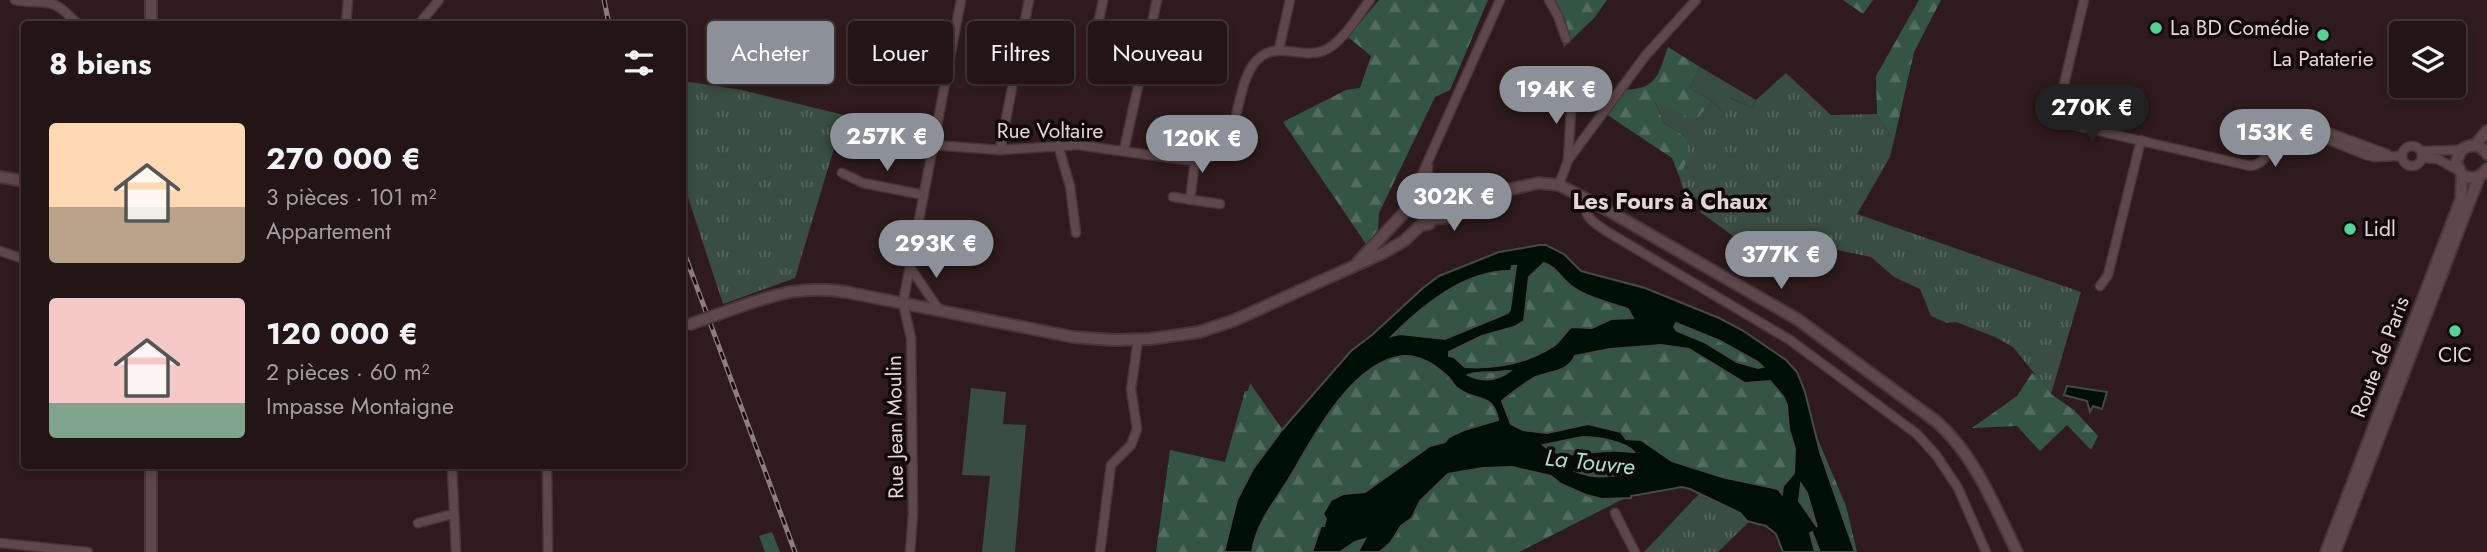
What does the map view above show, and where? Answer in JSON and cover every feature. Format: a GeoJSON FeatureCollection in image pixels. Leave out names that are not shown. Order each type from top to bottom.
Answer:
{"type":"FeatureCollection","features":[{"type":"Feature","properties":{"kind":"street"},"geometry":{"type":"LineString","coordinates":[[15,0],[28,4],[40,2],[56,5],[75,21]]}},
{"type":"Feature","properties":{"kind":"street"},"geometry":{"type":"LineString","coordinates":[[151,0],[151,21]]}},
{"type":"Feature","properties":{"kind":"street"},"geometry":{"type":"LineString","coordinates":[[346,21],[348,0]]}},
{"type":"Feature","properties":{"kind":"street"},"geometry":{"type":"LineString","coordinates":[[422,21],[439,0]]}},
{"type":"Feature","properties":{"kind":"street"},"geometry":{"type":"LineString","coordinates":[[903,303],[961,0]]}},
{"type":"Feature","properties":{"kind":"street"},"geometry":{"type":"LineString","coordinates":[[1000,149],[1029,0]]}},
{"type":"Feature","properties":{"kind":"street"},"geometry":{"type":"LineString","coordinates":[[1098,21],[1102,0]]}},
{"type":"Feature","properties":{"kind":"street"},"geometry":{"type":"LineString","coordinates":[[1124,150],[1157,0]]}},
{"type":"Feature","properties":{"kind":"street"},"geometry":{"type":"LineString","coordinates":[[1279,49],[1290,0]]}},
{"type":"Feature","properties":{"kind":"street"},"geometry":{"type":"LineString","coordinates":[[1421,225],[1413,220],[1414,194],[1500,0]]}},
{"type":"Feature","properties":{"kind":"street"},"geometry":{"type":"LineString","coordinates":[[1549,0],[1566,39]]}},
{"type":"Feature","properties":{"kind":"street"},"geometry":{"type":"LineString","coordinates":[[1568,160],[1646,55],[1696,0]]}},
{"type":"Feature","properties":{"kind":"street"},"geometry":{"type":"LineString","coordinates":[[2084,0],[2060,101],[2063,116],[2077,126],[2244,165],[2256,165],[2266,157],[2280,120],[2292,119],[2320,133],[2397,156],[2410,166],[2419,163],[2421,154]]}},
{"type":"Feature","properties":{"kind":"street"},"geometry":{"type":"LineString","coordinates":[[1190,200],[1195,161],[1210,157],[1230,136],[1248,73],[1254,63],[1262,56],[1279,49],[1307,53],[1322,51],[1342,35],[1366,1]]}},
{"type":"Feature","properties":{"kind":"street"},"geometry":{"type":"LineString","coordinates":[[1559,185],[1568,160],[1572,94]]}},
{"type":"Feature","properties":{"kind":"street"},"geometry":{"type":"LineString","coordinates":[[2421,154],[2461,150],[2475,145],[2487,131]]}},
{"type":"Feature","properties":{"kind":"street"},"geometry":{"type":"LineString","coordinates":[[2099,286],[2108,275],[2141,141]]}},
{"type":"Feature","properties":{"kind":"street","name":"Rue Voltaire"},"geometry":{"type":"LineString","coordinates":[[933,145],[1000,149],[1058,145],[1124,150],[1195,161]]}},
{"type":"Feature","properties":{"kind":"street"},"geometry":{"type":"LineString","coordinates":[[1058,145],[1070,186],[1076,233]]}},
{"type":"Feature","properties":{"kind":"street"},"geometry":{"type":"LineString","coordinates":[[2475,145],[2487,154]]}},
{"type":"Feature","properties":{"kind":"street"},"geometry":{"type":"LineString","coordinates":[[2397,156],[2403,149],[2416,146],[2421,154],[2438,159],[2471,178],[2483,173]]}},
{"type":"Feature","properties":{"kind":"street","name":"Route de Paris"},"geometry":{"type":"LineString","coordinates":[[2326,552],[2461,199],[2461,173],[2456,162],[2461,150]]}},
{"type":"Feature","properties":{"kind":"street"},"geometry":{"type":"LineString","coordinates":[[686,325],[782,292],[810,289],[846,292],[1073,337],[1138,340],[1167,338],[1216,327],[1279,301],[1397,245],[1421,225],[1429,223],[1431,209],[1428,161]]}},
{"type":"Feature","properties":{"kind":"street"},"geometry":{"type":"LineString","coordinates":[[842,173],[863,183],[924,195]]}},
{"type":"Feature","properties":{"kind":"street","name":"Route de Paris"},"geometry":{"type":"LineString","coordinates":[[2335,552],[2483,173]]}},
{"type":"Feature","properties":{"kind":"street"},"geometry":{"type":"LineString","coordinates":[[0,177],[21,180]]}},
{"type":"Feature","properties":{"kind":"street"},"geometry":{"type":"LineString","coordinates":[[1412,204],[1461,212],[1522,185],[1559,185],[1797,319],[1937,422],[1952,436],[1976,471],[2017,552]]}},
{"type":"Feature","properties":{"kind":"street"},"geometry":{"type":"LineString","coordinates":[[1172,197],[1220,204]]}},
{"type":"Feature","properties":{"kind":"street"},"geometry":{"type":"LineString","coordinates":[[1588,199],[1585,206],[1588,217],[1611,234],[1790,340],[1917,434],[1958,488],[1986,552]]}},
{"type":"Feature","properties":{"kind":"street"},"geometry":{"type":"LineString","coordinates":[[1357,263],[1412,204]]}},
{"type":"Feature","properties":{"kind":"street"},"geometry":{"type":"LineString","coordinates":[[915,236],[954,243],[971,235]]}},
{"type":"Feature","properties":{"kind":"street"},"geometry":{"type":"LineString","coordinates":[[0,251],[21,258]]}},
{"type":"Feature","properties":{"kind":"street"},"geometry":{"type":"LineString","coordinates":[[909,266],[940,311]]}},
{"type":"Feature","properties":{"kind":"street","name":"Rue Jean Moulin"},"geometry":{"type":"LineString","coordinates":[[903,303],[911,334],[913,501],[910,552]]}},
{"type":"Feature","properties":{"kind":"street"},"geometry":{"type":"LineString","coordinates":[[1100,552],[1111,465],[1136,437],[1137,420],[1131,388],[1138,340]]}},
{"type":"Feature","properties":{"kind":"street"},"geometry":{"type":"LineString","coordinates":[[151,469],[151,552]]}},
{"type":"Feature","properties":{"kind":"street"},"geometry":{"type":"LineString","coordinates":[[452,469],[456,552]]}},
{"type":"Feature","properties":{"kind":"street"},"geometry":{"type":"LineString","coordinates":[[547,469],[548,552]]}},
{"type":"Feature","properties":{"kind":"street"},"geometry":{"type":"LineString","coordinates":[[1615,513],[1635,552]]}},
{"type":"Feature","properties":{"kind":"street"},"geometry":{"type":"LineString","coordinates":[[418,523],[453,514]]}},
{"type":"Feature","properties":{"kind":"street"},"geometry":{"type":"LineString","coordinates":[[0,543],[88,552]]}},
{"type":"Feature","properties":{"kind":"green space"},"geometry":{"type":"Polygon","coordinates":[[[1379,0],[1488,0],[1450,90],[1435,97],[1379,213],[1378,230],[1366,244],[1283,122],[1346,90],[1360,88],[1371,56],[1348,37],[1379,0]]]}},
{"type":"Feature","properties":{"kind":"green space"},"geometry":{"type":"Polygon","coordinates":[[[1544,0],[1607,0],[1594,18],[1564,47],[1554,14],[1544,0]]]}},
{"type":"Feature","properties":{"kind":"green space"},"geometry":{"type":"Polygon","coordinates":[[[1843,0],[1873,0],[1863,14],[1843,0]]]}},
{"type":"Feature","properties":{"kind":"green space"},"geometry":{"type":"Polygon","coordinates":[[[1919,0],[1941,0],[1914,52],[1894,140],[1877,114],[1876,76],[1919,0]]]}},
{"type":"Feature","properties":{"kind":"green space"},"geometry":{"type":"Polygon","coordinates":[[[1668,47],[1700,67],[1689,88],[1712,101],[1696,120],[1655,102],[1664,123],[1687,138],[1689,157],[1679,176],[1672,158],[1606,114],[1625,90],[1644,86],[1655,78],[1668,47]]]}},
{"type":"Feature","properties":{"kind":"green space"},"geometry":{"type":"Polygon","coordinates":[[[1700,67],[1756,100],[1752,108],[1731,98],[1725,114],[1712,101],[1689,88],[1700,67]]]}},
{"type":"Feature","properties":{"kind":"green space"},"geometry":{"type":"Polygon","coordinates":[[[1786,73],[1831,115],[1877,114],[1894,140],[1890,157],[1857,214],[2081,292],[2051,394],[2013,347],[1956,322],[1947,323],[1931,316],[1920,289],[1894,277],[1871,257],[1814,245],[1809,248],[1756,235],[1744,241],[1700,212],[1704,205],[1683,189],[1679,176],[1688,157],[1687,138],[1664,123],[1655,101],[1696,120],[1712,101],[1725,114],[1730,98],[1752,108],[1756,100],[1786,73]]]}},
{"type":"Feature","properties":{"kind":"green space"},"geometry":{"type":"Polygon","coordinates":[[[686,81],[742,90],[844,115],[795,278],[723,304],[686,191],[686,81]]]}},
{"type":"Feature","properties":{"kind":"green space"},"geometry":{"type":"Polygon","coordinates":[[[1547,259],[1670,306],[1792,378],[1846,506],[1857,552],[1790,552],[1788,538],[1755,516],[1682,486],[1631,495],[1519,552],[1156,552],[1170,450],[1225,462],[1245,391],[1248,391],[1250,383],[1282,429],[1419,302],[1455,281],[1547,259]]]}},
{"type":"Feature","properties":{"kind":"green space"},"geometry":{"type":"Polygon","coordinates":[[[2032,373],[2039,377],[2051,394],[2074,410],[2098,436],[2091,450],[2067,425],[2040,451],[2017,426],[1972,428],[2017,396],[2032,373]]]}},
{"type":"Feature","properties":{"kind":"green space"},"geometry":{"type":"Polygon","coordinates":[[[971,388],[1006,392],[1003,424],[1026,425],[1015,552],[982,552],[990,476],[962,475],[971,388]]]}},
{"type":"Feature","properties":{"kind":"green space"},"geometry":{"type":"Polygon","coordinates":[[[1700,493],[1755,516],[1718,552],[1644,552],[1700,493]]]}},
{"type":"Feature","properties":{"kind":"green space"},"geometry":{"type":"Polygon","coordinates":[[[772,532],[780,552],[765,552],[759,536],[772,532]]]}},
{"type":"Feature","properties":{"kind":"water","name":"La Touvre"},"geometry":{"type":"Polygon","coordinates":[[[1546,245],[1564,254],[1581,271],[1645,288],[1719,318],[1786,360],[1797,372],[1805,392],[1820,452],[1855,552],[1820,552],[1812,532],[1810,533],[1815,552],[1783,552],[1776,534],[1766,526],[1747,521],[1740,513],[1682,487],[1631,498],[1602,499],[1561,484],[1551,476],[1512,467],[1483,468],[1448,474],[1420,501],[1412,518],[1401,526],[1391,542],[1380,552],[1358,552],[1365,539],[1340,552],[1312,552],[1321,526],[1324,526],[1326,519],[1323,514],[1331,500],[1343,494],[1365,492],[1430,446],[1445,442],[1464,430],[1498,420],[1496,411],[1487,401],[1463,392],[1448,376],[1426,361],[1403,356],[1385,361],[1368,371],[1338,401],[1269,510],[1258,530],[1252,552],[1224,552],[1237,500],[1253,469],[1282,430],[1351,351],[1439,276],[1499,252],[1546,245]],[[1544,263],[1529,277],[1524,321],[1514,327],[1482,336],[1449,352],[1449,356],[1465,367],[1510,364],[1531,358],[1552,347],[1571,327],[1592,328],[1611,319],[1633,318],[1628,309],[1576,289],[1544,263]],[[1512,266],[1511,271],[1494,272],[1461,283],[1446,292],[1392,336],[1400,334],[1445,339],[1508,313],[1516,266],[1512,266]],[[1676,323],[1674,327],[1677,331],[1704,342],[1737,362],[1763,367],[1720,341],[1676,323]],[[1661,345],[1610,349],[1575,356],[1564,368],[1533,379],[1502,401],[1511,424],[1523,430],[1547,433],[1588,424],[1621,432],[1626,439],[1641,440],[1672,461],[1722,477],[1778,489],[1782,494],[1783,486],[1794,473],[1795,449],[1789,429],[1787,405],[1770,381],[1745,383],[1689,349],[1661,345]],[[1510,371],[1468,375],[1490,379],[1510,371]],[[1582,437],[1543,445],[1550,450],[1566,454],[1634,452],[1625,445],[1582,437]],[[1603,465],[1594,471],[1575,471],[1595,476],[1628,473],[1603,465]],[[1801,484],[1799,501],[1817,527],[1807,493],[1801,484]]]}},
{"type":"Feature","properties":{"kind":"water"},"geometry":{"type":"Polygon","coordinates":[[[2067,386],[2107,392],[2102,409],[2093,406],[2090,412],[2087,401],[2064,395],[2067,386]]]}},
{"type":"Feature","properties":{"kind":"railway"},"geometry":{"type":"LineString","coordinates":[[604,0],[608,21]]}},
{"type":"Feature","properties":{"kind":"railway"},"geometry":{"type":"LineString","coordinates":[[686,258],[795,552]]}},
{"type":"Feature","properties":{"kind":"place","name":"La BD Comédie"},"geometry":{"type":"Point","coordinates":[2156,28]}},
{"type":"Feature","properties":{"kind":"place","name":"La Pataterie"},"geometry":{"type":"Point","coordinates":[2323,35]}},
{"type":"Feature","properties":{"kind":"place","name":"Lidl"},"geometry":{"type":"Point","coordinates":[2350,229]}},
{"type":"Feature","properties":{"kind":"place","name":"CIC"},"geometry":{"type":"Point","coordinates":[2455,331]}},
{"type":"Feature","properties":{"kind":"district","name":"Les Fours à Chaux"},"geometry":{"type":"Point","coordinates":[1670,201]}}]}
